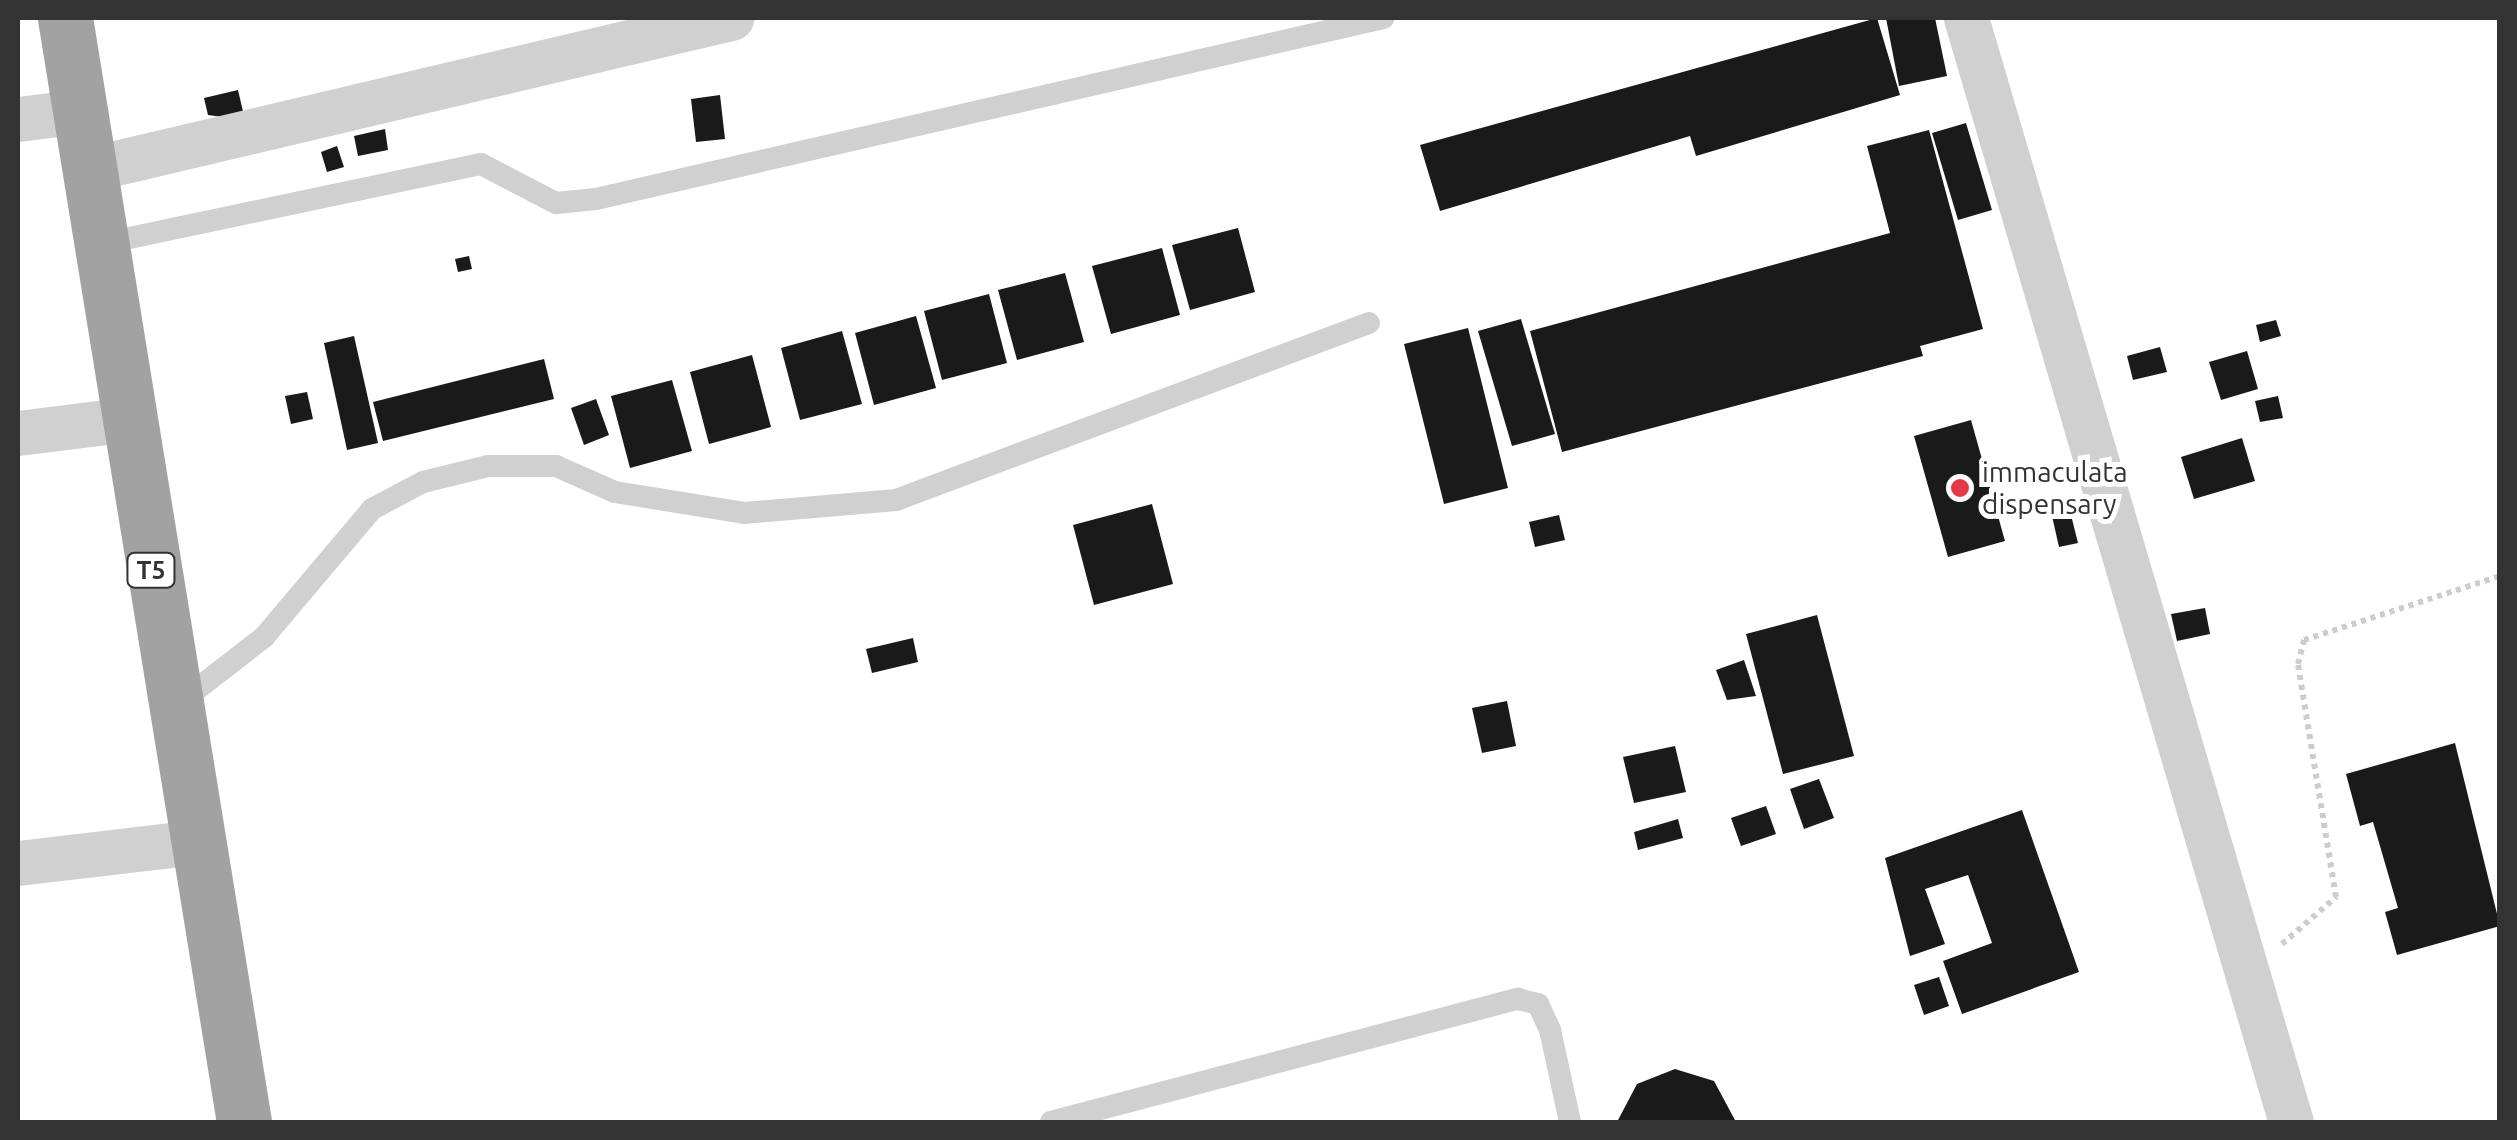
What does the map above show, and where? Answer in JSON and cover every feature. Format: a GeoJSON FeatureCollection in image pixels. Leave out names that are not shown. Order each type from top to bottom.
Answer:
{"type":"FeatureCollection","features":[{"type":"Feature","properties":{"kind":"highway","name":"T5"},"geometry":{"type":"LineString","coordinates":[[65,18],[123,420],[176,706],[244,1122]]}},
{"type":"Feature","properties":{"kind":"street"},"geometry":{"type":"LineString","coordinates":[[86,170],[600,35],[730,18]]}},
{"type":"Feature","properties":{"kind":"street"},"geometry":{"type":"LineString","coordinates":[[1966,18],[2240,962],[2291,1122]]}},
{"type":"Feature","properties":{"kind":"street"},"geometry":{"type":"LineString","coordinates":[[18,119],[81,111]]}},
{"type":"Feature","properties":{"kind":"street"},"geometry":{"type":"LineString","coordinates":[[18,433],[123,420]]}},
{"type":"Feature","properties":{"kind":"street"},"geometry":{"type":"LineString","coordinates":[[18,863],[198,842]]}},
{"type":"Feature","properties":{"kind":"lane"},"geometry":{"type":"LineString","coordinates":[[100,244],[482,164],[556,202],[596,199],[1382,18]]}},
{"type":"Feature","properties":{"kind":"lane"},"geometry":{"type":"LineString","coordinates":[[176,706],[264,637],[372,509],[423,482],[488,466],[556,466],[614,492],[744,512],[896,500],[1369,322]]}},
{"type":"Feature","properties":{"kind":"lane"},"geometry":{"type":"LineString","coordinates":[[1051,1122],[1518,999],[1538,1004],[1550,1030],[1570,1122]]}},
{"type":"Feature","properties":{"kind":"path"},"geometry":{"type":"LineString","coordinates":[[2240,962],[2296,935],[2336,898],[2298,664],[2304,640],[2500,576]]}},
{"type":"Feature","properties":{"kind":"building"},"geometry":{"type":"Polygon","coordinates":[[[1877,18],[1900,95],[1696,156],[1690,136],[1440,211],[1420,145],[1877,18]]]}},
{"type":"Feature","properties":{"kind":"building"},"geometry":{"type":"Polygon","coordinates":[[[1886,18],[1935,18],[1947,76],[1899,86],[1886,18]]]}},
{"type":"Feature","properties":{"kind":"building"},"geometry":{"type":"Polygon","coordinates":[[[238,90],[245,120],[208,115],[204,98],[238,90]]]}},
{"type":"Feature","properties":{"kind":"building"},"geometry":{"type":"Polygon","coordinates":[[[720,95],[725,139],[696,142],[691,99],[720,95]]]}},
{"type":"Feature","properties":{"kind":"building"},"geometry":{"type":"Polygon","coordinates":[[[1966,123],[1992,210],[1958,220],[1932,133],[1966,123]]]}},
{"type":"Feature","properties":{"kind":"building"},"geometry":{"type":"Polygon","coordinates":[[[385,129],[388,150],[358,156],[354,136],[385,129]]]}},
{"type":"Feature","properties":{"kind":"building"},"geometry":{"type":"Polygon","coordinates":[[[1929,130],[1983,329],[1920,346],[1923,356],[1562,452],[1530,331],[1890,233],[1867,146],[1929,130]]]}},
{"type":"Feature","properties":{"kind":"building"},"geometry":{"type":"Polygon","coordinates":[[[337,146],[344,167],[327,172],[321,152],[337,146]]]}},
{"type":"Feature","properties":{"kind":"building"},"geometry":{"type":"Polygon","coordinates":[[[1238,228],[1255,292],[1190,310],[1172,245],[1238,228]]]}},
{"type":"Feature","properties":{"kind":"building"},"geometry":{"type":"Polygon","coordinates":[[[1162,248],[1180,315],[1111,334],[1092,266],[1162,248]]]}},
{"type":"Feature","properties":{"kind":"building"},"geometry":{"type":"Polygon","coordinates":[[[469,256],[472,269],[458,272],[455,259],[469,256]]]}},
{"type":"Feature","properties":{"kind":"building"},"geometry":{"type":"Polygon","coordinates":[[[1065,273],[1084,342],[1017,360],[998,290],[1065,273]]]}},
{"type":"Feature","properties":{"kind":"building"},"geometry":{"type":"Polygon","coordinates":[[[989,294],[1007,363],[942,380],[924,311],[989,294]]]}},
{"type":"Feature","properties":{"kind":"building"},"geometry":{"type":"Polygon","coordinates":[[[916,316],[936,388],[874,405],[855,333],[916,316]]]}},
{"type":"Feature","properties":{"kind":"building"},"geometry":{"type":"Polygon","coordinates":[[[1521,319],[1555,434],[1512,446],[1478,331],[1521,319]]]}},
{"type":"Feature","properties":{"kind":"building"},"geometry":{"type":"Polygon","coordinates":[[[2276,320],[2281,336],[2260,342],[2256,325],[2276,320]]]}},
{"type":"Feature","properties":{"kind":"building"},"geometry":{"type":"Polygon","coordinates":[[[1468,328],[1508,488],[1444,504],[1404,344],[1468,328]]]}},
{"type":"Feature","properties":{"kind":"building"},"geometry":{"type":"Polygon","coordinates":[[[842,331],[862,404],[800,420],[781,348],[842,331]]]}},
{"type":"Feature","properties":{"kind":"building"},"geometry":{"type":"Polygon","coordinates":[[[354,336],[378,443],[347,450],[324,343],[354,336]]]}},
{"type":"Feature","properties":{"kind":"building"},"geometry":{"type":"Polygon","coordinates":[[[2160,347],[2167,372],[2133,380],[2127,356],[2160,347]]]}},
{"type":"Feature","properties":{"kind":"building"},"geometry":{"type":"Polygon","coordinates":[[[2247,351],[2258,389],[2221,400],[2209,362],[2247,351]]]}},
{"type":"Feature","properties":{"kind":"building"},"geometry":{"type":"Polygon","coordinates":[[[752,355],[771,427],[709,444],[690,372],[752,355]]]}},
{"type":"Feature","properties":{"kind":"building"},"geometry":{"type":"Polygon","coordinates":[[[544,359],[554,399],[383,441],[373,402],[544,359]]]}},
{"type":"Feature","properties":{"kind":"building"},"geometry":{"type":"Polygon","coordinates":[[[672,380],[692,451],[630,468],[611,396],[672,380]]]}},
{"type":"Feature","properties":{"kind":"building"},"geometry":{"type":"Polygon","coordinates":[[[307,392],[313,419],[291,424],[285,396],[307,392]]]}},
{"type":"Feature","properties":{"kind":"building"},"geometry":{"type":"Polygon","coordinates":[[[2278,396],[2283,418],[2260,422],[2255,401],[2278,396]]]}},
{"type":"Feature","properties":{"kind":"building"},"geometry":{"type":"Polygon","coordinates":[[[596,399],[609,435],[584,445],[571,408],[596,399]]]}},
{"type":"Feature","properties":{"kind":"building","name":"immaculata dispensary"},"geometry":{"type":"Polygon","coordinates":[[[1971,420],[2005,541],[1948,557],[1914,436],[1971,420]]]}},
{"type":"Feature","properties":{"kind":"building"},"geometry":{"type":"Polygon","coordinates":[[[2242,438],[2255,481],[2194,499],[2181,457],[2242,438]]]}},
{"type":"Feature","properties":{"kind":"building"},"geometry":{"type":"Polygon","coordinates":[[[2068,503],[2078,543],[2059,547],[2050,507],[2068,503]]]}},
{"type":"Feature","properties":{"kind":"building"},"geometry":{"type":"Polygon","coordinates":[[[1152,504],[1173,584],[1094,605],[1073,525],[1152,504]]]}},
{"type":"Feature","properties":{"kind":"building"},"geometry":{"type":"Polygon","coordinates":[[[1559,515],[1565,540],[1535,547],[1529,522],[1559,515]]]}},
{"type":"Feature","properties":{"kind":"building"},"geometry":{"type":"Polygon","coordinates":[[[2205,608],[2210,634],[2177,641],[2171,614],[2205,608]]]}},
{"type":"Feature","properties":{"kind":"building"},"geometry":{"type":"Polygon","coordinates":[[[1817,615],[1854,756],[1783,774],[1746,634],[1817,615]]]}},
{"type":"Feature","properties":{"kind":"building"},"geometry":{"type":"Polygon","coordinates":[[[913,638],[918,662],[872,673],[866,649],[913,638]]]}},
{"type":"Feature","properties":{"kind":"building"},"geometry":{"type":"Polygon","coordinates":[[[1744,660],[1756,696],[1727,700],[1716,670],[1744,660]]]}},
{"type":"Feature","properties":{"kind":"building"},"geometry":{"type":"Polygon","coordinates":[[[1507,701],[1516,746],[1482,753],[1472,708],[1507,701]]]}},
{"type":"Feature","properties":{"kind":"building"},"geometry":{"type":"Polygon","coordinates":[[[2455,743],[2500,926],[2397,955],[2385,912],[2398,908],[2373,822],[2360,826],[2346,774],[2455,743]]]}},
{"type":"Feature","properties":{"kind":"building"},"geometry":{"type":"Polygon","coordinates":[[[1675,746],[1686,792],[1634,803],[1623,757],[1675,746]]]}},
{"type":"Feature","properties":{"kind":"building"},"geometry":{"type":"Polygon","coordinates":[[[1819,779],[1834,818],[1804,829],[1790,789],[1819,779]]]}},
{"type":"Feature","properties":{"kind":"building"},"geometry":{"type":"Polygon","coordinates":[[[1766,806],[1776,834],[1741,846],[1731,818],[1766,806]]]}},
{"type":"Feature","properties":{"kind":"building"},"geometry":{"type":"Polygon","coordinates":[[[2022,810],[2079,972],[1962,1014],[1943,961],[1992,943],[1968,875],[1925,889],[1945,944],[1910,956],[1885,858],[2022,810]]]}},
{"type":"Feature","properties":{"kind":"building"},"geometry":{"type":"Polygon","coordinates":[[[1678,819],[1683,838],[1638,850],[1634,832],[1678,819]]]}},
{"type":"Feature","properties":{"kind":"building"},"geometry":{"type":"Polygon","coordinates":[[[1939,977],[1949,1006],[1924,1015],[1914,985],[1939,977]]]}},
{"type":"Feature","properties":{"kind":"building"},"geometry":{"type":"Polygon","coordinates":[[[1675,1069],[1714,1081],[1736,1122],[1617,1122],[1637,1084],[1675,1069]]]}},
{"type":"Feature","properties":{"kind":"place","name":"immaculata dispensary"},"geometry":{"type":"Point","coordinates":[1960,488]}}]}
